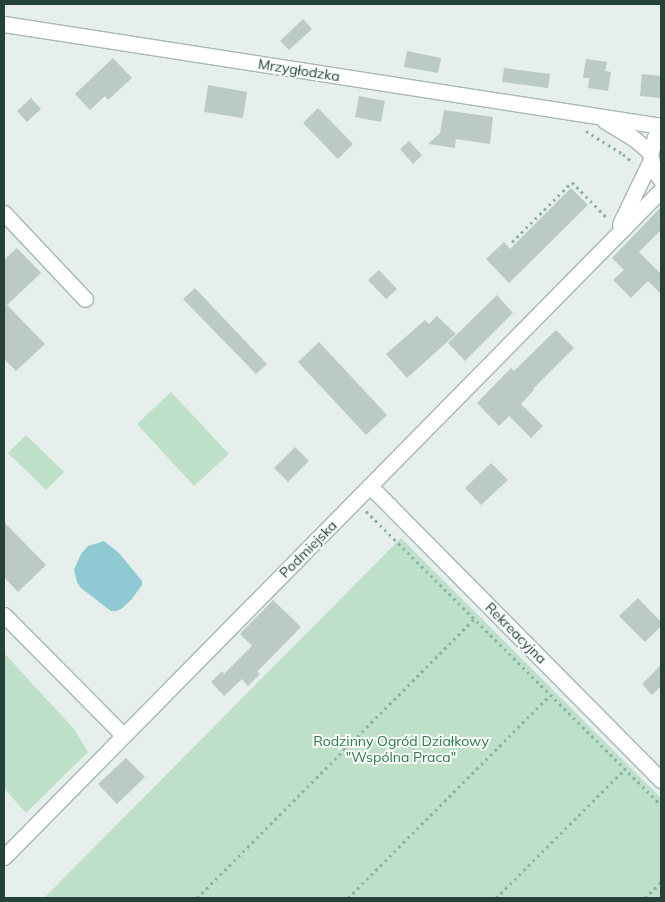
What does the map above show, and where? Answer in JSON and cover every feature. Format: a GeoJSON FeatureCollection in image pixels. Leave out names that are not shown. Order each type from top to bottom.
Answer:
{"type":"FeatureCollection","features":[{"type":"Feature","properties":{"kind":"street","name":"Mrzygłodzka"},"geometry":{"type":"LineString","coordinates":[[4,24],[595,116],[661,128]]}},
{"type":"Feature","properties":{"kind":"street","name":"Mrzygłodzka"},"geometry":{"type":"LineString","coordinates":[[595,116],[632,137],[650,156]]}},
{"type":"Feature","properties":{"kind":"street","name":"Podmiejska"},"geometry":{"type":"LineString","coordinates":[[611,240],[650,156],[655,137],[661,128]]}},
{"type":"Feature","properties":{"kind":"street"},"geometry":{"type":"LineString","coordinates":[[650,156],[654,171],[661,180]]}},
{"type":"Feature","properties":{"kind":"street","name":"Podmiejska"},"geometry":{"type":"LineString","coordinates":[[4,857],[661,190]]}},
{"type":"Feature","properties":{"kind":"street"},"geometry":{"type":"LineString","coordinates":[[5,218],[85,298]]}},
{"type":"Feature","properties":{"kind":"street","name":"Rekreacyjna"},"geometry":{"type":"LineString","coordinates":[[370,486],[661,780]]}},
{"type":"Feature","properties":{"kind":"street"},"geometry":{"type":"LineString","coordinates":[[4,615],[123,735]]}},
{"type":"Feature","properties":{"kind":"path"},"geometry":{"type":"LineString","coordinates":[[512,242],[572,182],[612,222]]}},
{"type":"Feature","properties":{"kind":"path"},"geometry":{"type":"LineString","coordinates":[[355,501],[661,805]]}},
{"type":"Feature","properties":{"kind":"path"},"geometry":{"type":"LineString","coordinates":[[197,898],[474,619]]}},
{"type":"Feature","properties":{"kind":"path"},"geometry":{"type":"LineString","coordinates":[[348,898],[550,694]]}},
{"type":"Feature","properties":{"kind":"path"},"geometry":{"type":"LineString","coordinates":[[496,898],[625,769]]}},
{"type":"Feature","properties":{"kind":"path"},"geometry":{"type":"LineString","coordinates":[[645,898],[661,882]]}},
{"type":"Feature","properties":{"kind":"green space"},"geometry":{"type":"Polygon","coordinates":[[[171,392],[229,454],[194,486],[137,424],[171,392]]]}},
{"type":"Feature","properties":{"kind":"green space"},"geometry":{"type":"Polygon","coordinates":[[[26,435],[64,472],[46,490],[8,453],[26,435]]]}},
{"type":"Feature","properties":{"kind":"green space","name":"Rodzinny Ogród Działkowy \"Wspólna Praca\""},"geometry":{"type":"Polygon","coordinates":[[[401,538],[661,798],[661,898],[44,898],[401,538]]]}},
{"type":"Feature","properties":{"kind":"green space"},"geometry":{"type":"Polygon","coordinates":[[[4,653],[74,729],[88,752],[26,813],[4,788],[4,653]]]}},
{"type":"Feature","properties":{"kind":"water"},"geometry":{"type":"Polygon","coordinates":[[[104,541],[119,553],[142,581],[142,585],[131,600],[116,611],[111,611],[81,588],[77,582],[74,570],[81,554],[88,546],[104,541]]]}},
{"type":"Feature","properties":{"kind":"building"},"geometry":{"type":"Polygon","coordinates":[[[303,19],[312,29],[289,50],[280,41],[303,19]]]}},
{"type":"Feature","properties":{"kind":"building"},"geometry":{"type":"Polygon","coordinates":[[[407,51],[441,58],[438,73],[404,67],[407,51]]]}},
{"type":"Feature","properties":{"kind":"building"},"geometry":{"type":"Polygon","coordinates":[[[113,58],[132,78],[108,100],[105,96],[90,110],[75,94],[113,58]]]}},
{"type":"Feature","properties":{"kind":"building"},"geometry":{"type":"Polygon","coordinates":[[[586,59],[607,62],[605,71],[611,72],[608,91],[588,88],[589,78],[583,78],[586,59]]]}},
{"type":"Feature","properties":{"kind":"building"},"geometry":{"type":"Polygon","coordinates":[[[504,68],[550,74],[548,88],[502,82],[504,68]]]}},
{"type":"Feature","properties":{"kind":"building"},"geometry":{"type":"Polygon","coordinates":[[[642,74],[661,76],[661,98],[640,96],[642,74]]]}},
{"type":"Feature","properties":{"kind":"building"},"geometry":{"type":"Polygon","coordinates":[[[208,85],[247,92],[243,118],[204,112],[208,85]]]}},
{"type":"Feature","properties":{"kind":"building"},"geometry":{"type":"Polygon","coordinates":[[[359,96],[385,101],[381,122],[355,117],[359,96]]]}},
{"type":"Feature","properties":{"kind":"building"},"geometry":{"type":"Polygon","coordinates":[[[31,98],[41,109],[27,122],[17,111],[31,98]]]}},
{"type":"Feature","properties":{"kind":"building"},"geometry":{"type":"Polygon","coordinates":[[[318,108],[353,144],[338,159],[303,123],[318,108]]]}},
{"type":"Feature","properties":{"kind":"building"},"geometry":{"type":"Polygon","coordinates":[[[444,110],[493,117],[490,144],[456,139],[455,148],[428,144],[440,133],[444,110]]]}},
{"type":"Feature","properties":{"kind":"building"},"geometry":{"type":"Polygon","coordinates":[[[409,141],[422,155],[413,164],[400,149],[409,141]]]}},
{"type":"Feature","properties":{"kind":"building"},"geometry":{"type":"Polygon","coordinates":[[[571,188],[588,205],[509,283],[486,259],[504,242],[510,249],[571,188]]]}},
{"type":"Feature","properties":{"kind":"building"},"geometry":{"type":"Polygon","coordinates":[[[661,207],[661,230],[639,252],[661,274],[661,294],[648,281],[631,298],[613,280],[624,270],[612,258],[661,207]]]}},
{"type":"Feature","properties":{"kind":"building"},"geometry":{"type":"Polygon","coordinates":[[[17,248],[41,273],[7,305],[45,344],[16,371],[4,359],[4,260],[17,248]]]}},
{"type":"Feature","properties":{"kind":"building"},"geometry":{"type":"Polygon","coordinates":[[[379,270],[397,289],[386,299],[368,280],[379,270]]]}},
{"type":"Feature","properties":{"kind":"building"},"geometry":{"type":"Polygon","coordinates":[[[195,288],[267,364],[256,374],[183,299],[195,288]]]}},
{"type":"Feature","properties":{"kind":"building"},"geometry":{"type":"Polygon","coordinates":[[[497,295],[513,313],[465,361],[448,343],[497,295]]]}},
{"type":"Feature","properties":{"kind":"building"},"geometry":{"type":"Polygon","coordinates":[[[437,316],[456,334],[407,378],[386,354],[425,320],[429,324],[437,316]]]}},
{"type":"Feature","properties":{"kind":"building"},"geometry":{"type":"Polygon","coordinates":[[[556,330],[574,348],[533,389],[521,404],[543,426],[531,438],[509,416],[499,426],[477,403],[511,368],[514,371],[556,330]]]}},
{"type":"Feature","properties":{"kind":"building"},"geometry":{"type":"Polygon","coordinates":[[[319,342],[387,415],[366,435],[298,362],[319,342]]]}},
{"type":"Feature","properties":{"kind":"building"},"geometry":{"type":"Polygon","coordinates":[[[295,447],[309,461],[288,482],[274,468],[295,447]]]}},
{"type":"Feature","properties":{"kind":"building"},"geometry":{"type":"Polygon","coordinates":[[[491,463],[508,480],[481,505],[465,488],[491,463]]]}},
{"type":"Feature","properties":{"kind":"building"},"geometry":{"type":"Polygon","coordinates":[[[4,522],[46,565],[18,592],[4,577],[4,522]]]}},
{"type":"Feature","properties":{"kind":"building"},"geometry":{"type":"Polygon","coordinates":[[[638,598],[661,622],[661,626],[645,642],[619,616],[638,598]]]}},
{"type":"Feature","properties":{"kind":"building"},"geometry":{"type":"Polygon","coordinates":[[[273,600],[301,627],[257,672],[260,674],[248,686],[242,679],[224,696],[211,682],[222,671],[224,674],[252,646],[240,634],[273,600]]]}},
{"type":"Feature","properties":{"kind":"building"},"geometry":{"type":"Polygon","coordinates":[[[661,665],[661,686],[652,695],[642,684],[661,665]]]}},
{"type":"Feature","properties":{"kind":"building"},"geometry":{"type":"Polygon","coordinates":[[[126,758],[145,777],[117,804],[98,784],[126,758]]]}}]}
